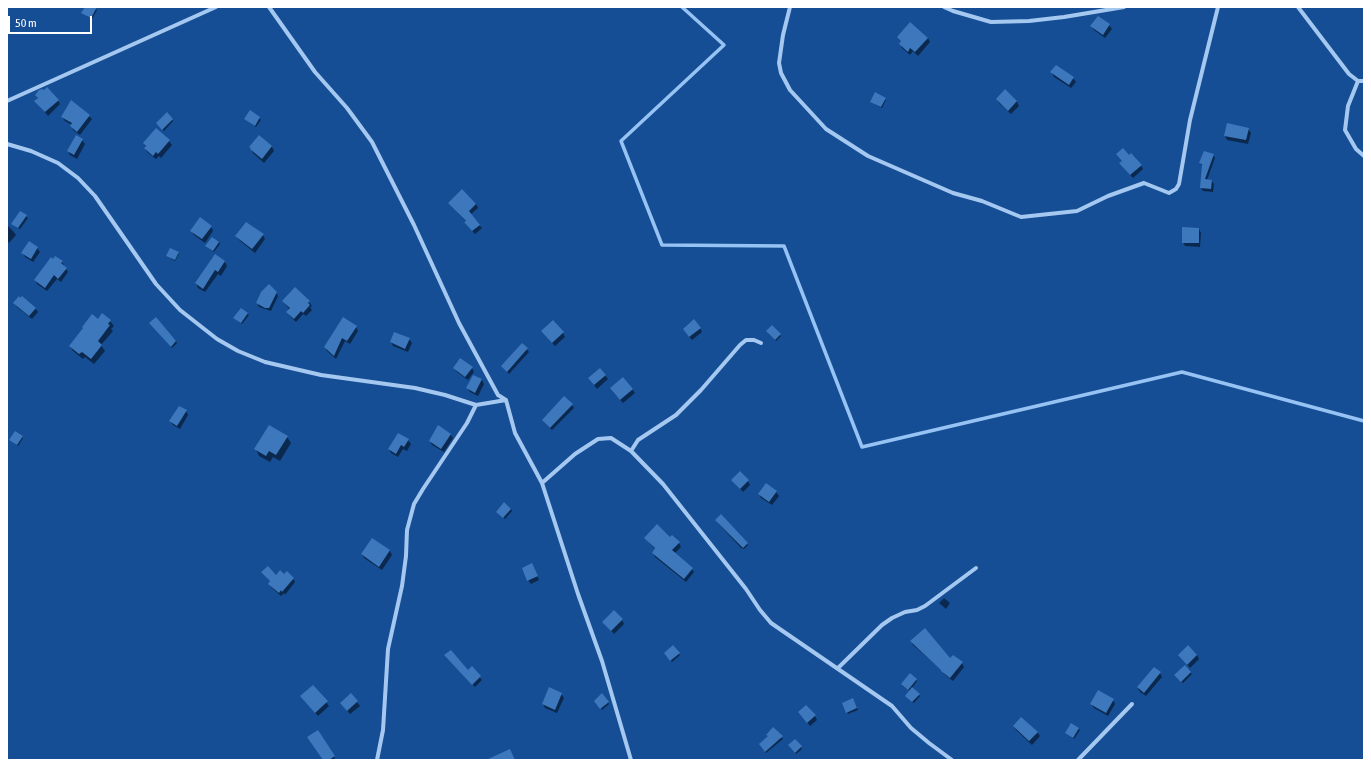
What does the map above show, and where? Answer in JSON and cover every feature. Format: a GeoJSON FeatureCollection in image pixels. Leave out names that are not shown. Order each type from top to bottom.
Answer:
{"type":"FeatureCollection","features":[{"type":"Feature","properties":{"kind":"street"},"geometry":{"type":"LineString","coordinates":[[7,101],[216,7]]}},
{"type":"Feature","properties":{"kind":"street"},"geometry":{"type":"LineString","coordinates":[[269,7],[315,72],[347,108],[372,142],[414,224],[459,323],[498,395],[506,400],[515,433],[542,483],[578,594],[602,661],[631,760]]}},
{"type":"Feature","properties":{"kind":"street"},"geometry":{"type":"LineString","coordinates":[[790,7],[783,35],[779,63],[781,73],[790,90],[826,129],[868,156],[953,193],[982,201],[1021,217],[1077,211],[1108,196],[1144,183],[1169,193],[1176,189],[1179,184],[1190,120],[1218,7]]}},
{"type":"Feature","properties":{"kind":"street"},"geometry":{"type":"LineString","coordinates":[[944,7],[991,22],[1029,21],[1124,7]]}},
{"type":"Feature","properties":{"kind":"street"},"geometry":{"type":"LineString","coordinates":[[1298,7],[1349,74],[1358,80],[1364,81]]}},
{"type":"Feature","properties":{"kind":"street"},"geometry":{"type":"LineString","coordinates":[[1358,80],[1348,106],[1345,130],[1356,148],[1364,156]]}},
{"type":"Feature","properties":{"kind":"street"},"geometry":{"type":"LineString","coordinates":[[7,144],[31,151],[58,163],[78,178],[95,196],[156,284],[180,310],[217,339],[238,351],[265,362],[321,375],[416,388],[476,404],[506,400]]}},
{"type":"Feature","properties":{"kind":"street"},"geometry":{"type":"LineString","coordinates":[[631,451],[638,440],[676,415],[701,390],[746,340],[754,340],[761,343]]}},
{"type":"Feature","properties":{"kind":"street"},"geometry":{"type":"LineString","coordinates":[[377,760],[383,730],[388,649],[402,586],[406,556],[407,530],[414,504],[467,423],[476,404]]}},
{"type":"Feature","properties":{"kind":"street"},"geometry":{"type":"LineString","coordinates":[[542,483],[575,454],[598,439],[612,438],[631,451],[663,484],[771,623],[892,706],[911,728],[952,760]]}},
{"type":"Feature","properties":{"kind":"street"},"geometry":{"type":"LineString","coordinates":[[838,668],[892,618],[925,606],[976,568]]}},
{"type":"Feature","properties":{"kind":"street"},"geometry":{"type":"LineString","coordinates":[[1078,760],[1132,704]]}},
{"type":"Feature","properties":{"kind":"building"},"geometry":{"type":"Polygon","coordinates":[[[85,7],[97,7],[91,18],[81,13],[85,7]]]}},
{"type":"Feature","properties":{"kind":"building"},"geometry":{"type":"Polygon","coordinates":[[[1098,16],[1110,24],[1103,35],[1090,26],[1098,16]]]}},
{"type":"Feature","properties":{"kind":"building"},"geometry":{"type":"Polygon","coordinates":[[[910,22],[928,38],[915,52],[910,48],[908,52],[899,44],[901,41],[897,37],[910,22]]]}},
{"type":"Feature","properties":{"kind":"building"},"geometry":{"type":"Polygon","coordinates":[[[1056,65],[1074,77],[1069,85],[1050,72],[1056,65]]]}},
{"type":"Feature","properties":{"kind":"building"},"geometry":{"type":"Polygon","coordinates":[[[47,87],[59,100],[45,112],[34,101],[38,98],[35,95],[39,90],[44,90],[47,87]]]}},
{"type":"Feature","properties":{"kind":"building"},"geometry":{"type":"Polygon","coordinates":[[[1005,89],[1017,101],[1008,111],[996,99],[1005,89]]]}},
{"type":"Feature","properties":{"kind":"building"},"geometry":{"type":"Polygon","coordinates":[[[875,92],[886,98],[881,107],[870,102],[875,92]]]}},
{"type":"Feature","properties":{"kind":"building"},"geometry":{"type":"Polygon","coordinates":[[[71,100],[90,115],[77,132],[70,126],[72,123],[61,117],[71,100]]]}},
{"type":"Feature","properties":{"kind":"building"},"geometry":{"type":"Polygon","coordinates":[[[250,110],[260,117],[255,126],[244,119],[250,110]]]}},
{"type":"Feature","properties":{"kind":"building"},"geometry":{"type":"Polygon","coordinates":[[[167,112],[173,119],[162,130],[156,123],[167,112]]]}},
{"type":"Feature","properties":{"kind":"building"},"geometry":{"type":"Polygon","coordinates":[[[1227,123],[1249,128],[1246,140],[1224,136],[1227,123]]]}},
{"type":"Feature","properties":{"kind":"building"},"geometry":{"type":"Polygon","coordinates":[[[156,128],[170,140],[158,154],[156,152],[153,156],[144,148],[146,146],[143,143],[156,128]]]}},
{"type":"Feature","properties":{"kind":"building"},"geometry":{"type":"Polygon","coordinates":[[[76,135],[83,139],[74,155],[67,151],[76,135]]]}},
{"type":"Feature","properties":{"kind":"building"},"geometry":{"type":"Polygon","coordinates":[[[259,135],[272,146],[262,159],[249,147],[259,135]]]}},
{"type":"Feature","properties":{"kind":"building"},"geometry":{"type":"Polygon","coordinates":[[[1123,148],[1129,155],[1131,153],[1142,165],[1130,175],[1119,163],[1122,161],[1116,154],[1123,148]]]}},
{"type":"Feature","properties":{"kind":"building"},"geometry":{"type":"Polygon","coordinates":[[[1204,151],[1214,154],[1205,179],[1212,180],[1211,189],[1200,188],[1202,164],[1199,163],[1204,151]]]}},
{"type":"Feature","properties":{"kind":"building"},"geometry":{"type":"Polygon","coordinates":[[[462,189],[476,204],[469,211],[480,225],[472,231],[464,222],[466,221],[448,203],[462,189]]]}},
{"type":"Feature","properties":{"kind":"building"},"geometry":{"type":"Polygon","coordinates":[[[20,211],[27,215],[18,228],[11,224],[20,211]]]}},
{"type":"Feature","properties":{"kind":"building"},"geometry":{"type":"Polygon","coordinates":[[[200,217],[212,226],[202,239],[190,231],[200,217]]]}},
{"type":"Feature","properties":{"kind":"building"},"geometry":{"type":"Polygon","coordinates":[[[246,222],[264,234],[252,249],[235,236],[246,222]]]}},
{"type":"Feature","properties":{"kind":"building"},"geometry":{"type":"Polygon","coordinates":[[[1182,227],[1199,228],[1199,243],[1182,243],[1182,227]]]}},
{"type":"Feature","properties":{"kind":"building"},"geometry":{"type":"Polygon","coordinates":[[[212,237],[219,242],[213,251],[205,246],[212,237]]]}},
{"type":"Feature","properties":{"kind":"building"},"geometry":{"type":"Polygon","coordinates":[[[29,241],[38,247],[31,259],[21,253],[29,241]]]}},
{"type":"Feature","properties":{"kind":"building"},"geometry":{"type":"Polygon","coordinates":[[[170,248],[179,252],[175,260],[166,256],[170,248]]]}},
{"type":"Feature","properties":{"kind":"building"},"geometry":{"type":"Polygon","coordinates":[[[215,254],[225,261],[218,272],[215,270],[203,289],[195,283],[215,254]]]}},
{"type":"Feature","properties":{"kind":"building"},"geometry":{"type":"Polygon","coordinates":[[[55,256],[63,261],[61,263],[67,268],[58,279],[54,275],[45,288],[34,280],[51,257],[53,259],[55,256]]]}},
{"type":"Feature","properties":{"kind":"building"},"geometry":{"type":"Polygon","coordinates":[[[269,284],[277,292],[269,308],[265,308],[256,303],[261,292],[269,284]]]}},
{"type":"Feature","properties":{"kind":"building"},"geometry":{"type":"Polygon","coordinates":[[[295,287],[310,301],[308,303],[310,305],[303,313],[301,311],[294,319],[286,312],[290,308],[282,301],[295,287]]]}},
{"type":"Feature","properties":{"kind":"building"},"geometry":{"type":"Polygon","coordinates":[[[19,296],[20,298],[22,296],[36,308],[29,316],[13,303],[19,296]]]}},
{"type":"Feature","properties":{"kind":"building"},"geometry":{"type":"Polygon","coordinates":[[[241,308],[248,313],[241,323],[233,318],[241,308]]]}},
{"type":"Feature","properties":{"kind":"building"},"geometry":{"type":"Polygon","coordinates":[[[102,313],[111,320],[108,324],[110,325],[98,341],[102,345],[91,359],[82,352],[79,354],[69,346],[92,314],[98,319],[102,313]]]}},
{"type":"Feature","properties":{"kind":"building"},"geometry":{"type":"Polygon","coordinates":[[[156,317],[176,341],[171,347],[149,323],[156,317]]]}},
{"type":"Feature","properties":{"kind":"building"},"geometry":{"type":"Polygon","coordinates":[[[343,317],[357,326],[347,341],[342,338],[334,356],[324,347],[343,317]]]}},
{"type":"Feature","properties":{"kind":"building"},"geometry":{"type":"Polygon","coordinates":[[[694,319],[701,328],[689,337],[683,329],[694,319]]]}},
{"type":"Feature","properties":{"kind":"building"},"geometry":{"type":"Polygon","coordinates":[[[553,320],[564,332],[552,343],[541,331],[553,320]]]}},
{"type":"Feature","properties":{"kind":"building"},"geometry":{"type":"Polygon","coordinates":[[[772,325],[781,334],[775,340],[766,331],[772,325]]]}},
{"type":"Feature","properties":{"kind":"building"},"geometry":{"type":"Polygon","coordinates":[[[394,332],[410,338],[405,349],[390,342],[394,332]]]}},
{"type":"Feature","properties":{"kind":"building"},"geometry":{"type":"Polygon","coordinates":[[[522,343],[528,348],[507,372],[501,366],[522,343]]]}},
{"type":"Feature","properties":{"kind":"building"},"geometry":{"type":"Polygon","coordinates":[[[460,358],[473,367],[465,377],[453,368],[460,358]]]}},
{"type":"Feature","properties":{"kind":"building"},"geometry":{"type":"Polygon","coordinates":[[[600,368],[606,375],[594,385],[588,378],[600,368]]]}},
{"type":"Feature","properties":{"kind":"building"},"geometry":{"type":"Polygon","coordinates":[[[473,375],[482,379],[475,393],[466,388],[473,375]]]}},
{"type":"Feature","properties":{"kind":"building"},"geometry":{"type":"Polygon","coordinates":[[[623,377],[633,389],[620,400],[610,388],[623,377]]]}},
{"type":"Feature","properties":{"kind":"building"},"geometry":{"type":"Polygon","coordinates":[[[564,396],[573,404],[550,428],[542,420],[564,396]]]}},
{"type":"Feature","properties":{"kind":"building"},"geometry":{"type":"Polygon","coordinates":[[[179,406],[187,410],[177,426],[169,421],[179,406]]]}},
{"type":"Feature","properties":{"kind":"building"},"geometry":{"type":"Polygon","coordinates":[[[269,425],[288,436],[276,455],[269,451],[266,456],[254,449],[269,425]]]}},
{"type":"Feature","properties":{"kind":"building"},"geometry":{"type":"Polygon","coordinates":[[[438,425],[451,434],[441,449],[429,441],[438,425]]]}},
{"type":"Feature","properties":{"kind":"building"},"geometry":{"type":"Polygon","coordinates":[[[15,431],[23,436],[17,445],[9,440],[15,431]]]}},
{"type":"Feature","properties":{"kind":"building"},"geometry":{"type":"Polygon","coordinates":[[[398,433],[409,439],[404,447],[401,445],[396,454],[388,449],[398,433]]]}},
{"type":"Feature","properties":{"kind":"building"},"geometry":{"type":"Polygon","coordinates":[[[740,471],[749,480],[740,489],[731,480],[740,471]]]}},
{"type":"Feature","properties":{"kind":"building"},"geometry":{"type":"Polygon","coordinates":[[[766,483],[777,491],[769,502],[758,494],[766,483]]]}},
{"type":"Feature","properties":{"kind":"building"},"geometry":{"type":"Polygon","coordinates":[[[504,502],[511,509],[503,518],[496,512],[504,502]]]}},
{"type":"Feature","properties":{"kind":"building"},"geometry":{"type":"Polygon","coordinates":[[[721,514],[748,543],[743,548],[715,520],[721,514]]]}},
{"type":"Feature","properties":{"kind":"building"},"geometry":{"type":"Polygon","coordinates":[[[657,524],[670,537],[672,535],[680,542],[672,550],[693,568],[684,579],[652,553],[655,548],[644,538],[657,524]]]}},
{"type":"Feature","properties":{"kind":"building"},"geometry":{"type":"Polygon","coordinates":[[[372,538],[390,550],[379,567],[361,554],[372,538]]]}},
{"type":"Feature","properties":{"kind":"building"},"geometry":{"type":"Polygon","coordinates":[[[532,563],[538,576],[527,581],[522,568],[532,563]]]}},
{"type":"Feature","properties":{"kind":"building"},"geometry":{"type":"Polygon","coordinates":[[[268,566],[276,575],[280,570],[284,574],[287,571],[294,578],[282,592],[281,590],[279,593],[268,584],[270,581],[261,572],[268,566]]]}},
{"type":"Feature","properties":{"kind":"building"},"geometry":{"type":"Polygon","coordinates":[[[614,610],[623,619],[611,631],[602,622],[614,610]]]}},
{"type":"Feature","properties":{"kind":"building"},"geometry":{"type":"Polygon","coordinates":[[[925,628],[950,658],[953,655],[963,662],[950,678],[910,641],[925,628]]]}},
{"type":"Feature","properties":{"kind":"building"},"geometry":{"type":"Polygon","coordinates":[[[673,645],[680,653],[670,661],[664,653],[673,645]]]}},
{"type":"Feature","properties":{"kind":"building"},"geometry":{"type":"Polygon","coordinates":[[[1188,645],[1197,655],[1187,665],[1178,655],[1188,645]]]}},
{"type":"Feature","properties":{"kind":"building"},"geometry":{"type":"Polygon","coordinates":[[[451,650],[468,670],[472,666],[481,676],[472,685],[444,655],[451,650]]]}},
{"type":"Feature","properties":{"kind":"building"},"geometry":{"type":"Polygon","coordinates":[[[1185,665],[1191,672],[1181,682],[1174,675],[1185,665]]]}},
{"type":"Feature","properties":{"kind":"building"},"geometry":{"type":"Polygon","coordinates":[[[1154,667],[1161,672],[1144,693],[1137,687],[1154,667]]]}},
{"type":"Feature","properties":{"kind":"building"},"geometry":{"type":"Polygon","coordinates":[[[910,673],[917,679],[908,690],[901,684],[910,673]]]}},
{"type":"Feature","properties":{"kind":"building"},"geometry":{"type":"Polygon","coordinates":[[[313,685],[328,701],[315,713],[300,696],[313,685]]]}},
{"type":"Feature","properties":{"kind":"building"},"geometry":{"type":"Polygon","coordinates":[[[549,687],[562,693],[555,710],[542,704],[549,687]]]}},
{"type":"Feature","properties":{"kind":"building"},"geometry":{"type":"Polygon","coordinates":[[[912,687],[920,694],[912,702],[905,696],[912,687]]]}},
{"type":"Feature","properties":{"kind":"building"},"geometry":{"type":"Polygon","coordinates":[[[1098,690],[1114,699],[1106,713],[1090,704],[1098,690]]]}},
{"type":"Feature","properties":{"kind":"building"},"geometry":{"type":"Polygon","coordinates":[[[351,693],[358,701],[347,711],[340,703],[351,693]]]}},
{"type":"Feature","properties":{"kind":"building"},"geometry":{"type":"Polygon","coordinates":[[[602,693],[609,702],[600,709],[594,701],[602,693]]]}},
{"type":"Feature","properties":{"kind":"building"},"geometry":{"type":"Polygon","coordinates":[[[853,698],[857,708],[846,713],[842,703],[853,698]]]}},
{"type":"Feature","properties":{"kind":"building"},"geometry":{"type":"Polygon","coordinates":[[[806,705],[816,715],[807,723],[798,712],[806,705]]]}},
{"type":"Feature","properties":{"kind":"building"},"geometry":{"type":"Polygon","coordinates":[[[1021,717],[1038,732],[1029,741],[1013,726],[1021,717]]]}},
{"type":"Feature","properties":{"kind":"building"},"geometry":{"type":"Polygon","coordinates":[[[1071,723],[1079,728],[1073,738],[1065,733],[1071,723]]]}},
{"type":"Feature","properties":{"kind":"building"},"geometry":{"type":"Polygon","coordinates":[[[773,727],[783,736],[765,752],[759,744],[768,736],[766,735],[773,727]]]}},
{"type":"Feature","properties":{"kind":"building"},"geometry":{"type":"Polygon","coordinates":[[[318,730],[335,756],[329,760],[323,760],[307,737],[318,730]]]}},
{"type":"Feature","properties":{"kind":"building"},"geometry":{"type":"Polygon","coordinates":[[[795,739],[802,746],[795,753],[788,745],[795,739]]]}},
{"type":"Feature","properties":{"kind":"building"},"geometry":{"type":"Polygon","coordinates":[[[510,749],[515,760],[486,760],[510,749]]]}},
{"type":"Feature","properties":{"kind":"waterway"},"geometry":{"type":"LineString","coordinates":[[682,7],[724,45],[621,141],[662,245],[784,246],[862,447],[1182,372],[1364,421]]}}]}
